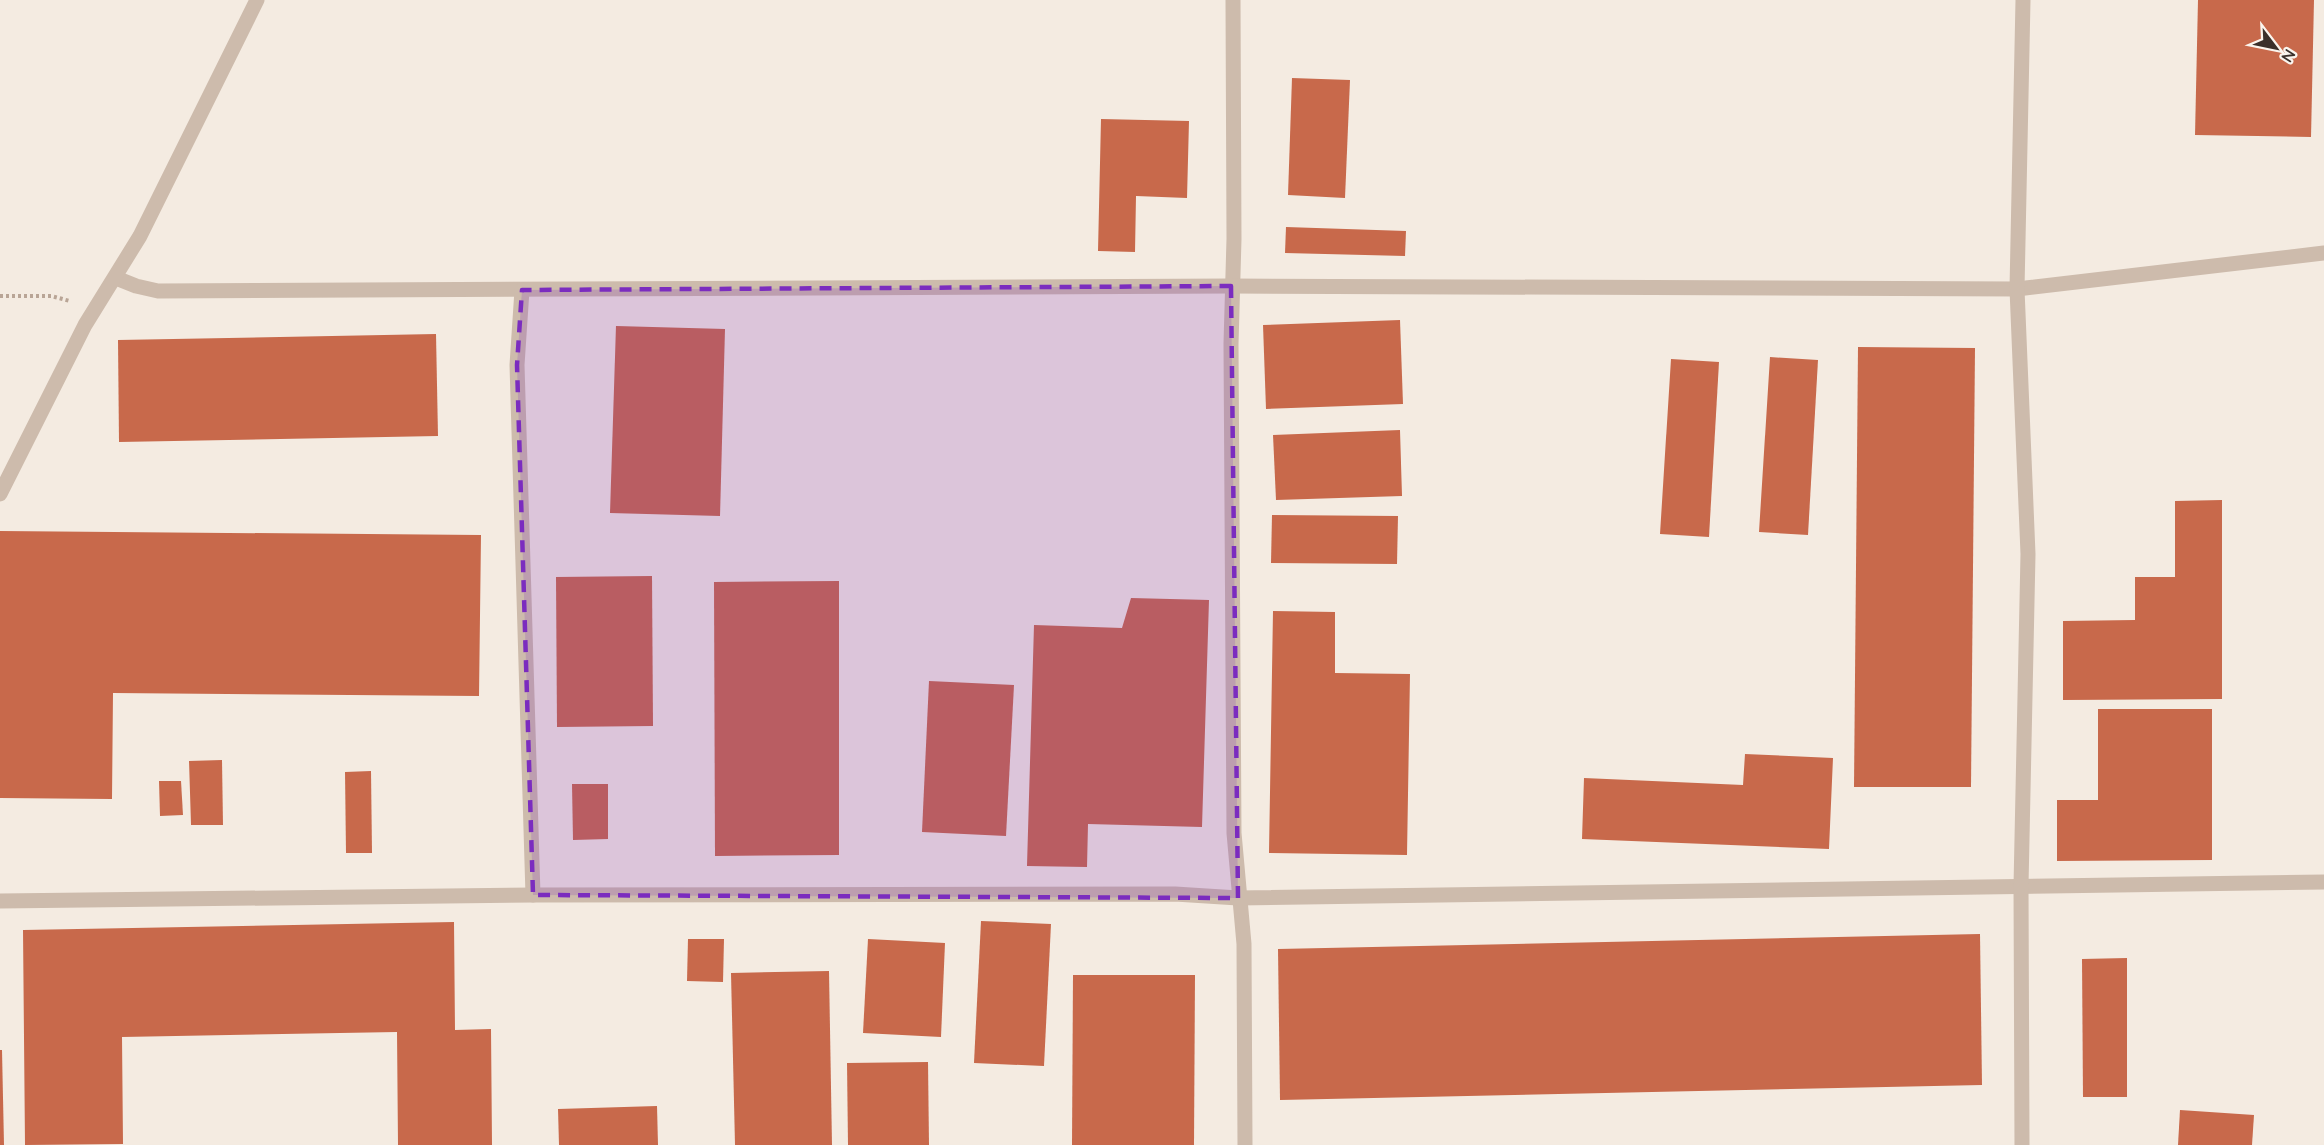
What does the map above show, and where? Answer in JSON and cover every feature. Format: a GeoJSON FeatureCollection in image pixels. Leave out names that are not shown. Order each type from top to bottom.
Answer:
{"type":"FeatureCollection","features":[{"type":"Feature","properties":{"kind":"street"},"geometry":{"type":"LineString","coordinates":[[0,494],[85,326],[140,236],[257,0]]}},
{"type":"Feature","properties":{"kind":"street"},"geometry":{"type":"LineString","coordinates":[[1233,0],[1234,833],[1238,898],[1244,944],[1245,1145]]}},
{"type":"Feature","properties":{"kind":"street"},"geometry":{"type":"LineString","coordinates":[[2022,1145],[2021,886],[2028,554],[2017,289],[2023,0]]}},
{"type":"Feature","properties":{"kind":"street"},"geometry":{"type":"LineString","coordinates":[[116,278],[158,291],[1232,286],[2017,289],[2324,253]]}},
{"type":"Feature","properties":{"kind":"street"},"geometry":{"type":"LineString","coordinates":[[522,290],[517,365],[532,895]]}},
{"type":"Feature","properties":{"kind":"street"},"geometry":{"type":"LineString","coordinates":[[0,901],[532,895],[1175,894],[1238,898],[2324,882]]}},
{"type":"Feature","properties":{"kind":"path"},"geometry":{"type":"LineString","coordinates":[[0,296],[51,296],[75,303]]}},
{"type":"Feature","properties":{"kind":"highlighted area"},"geometry":{"type":"Polygon","coordinates":[[[1231,286],[1238,898],[533,895],[517,365],[522,290],[1231,286]]]}},
{"type":"Feature","properties":{"kind":"building"},"geometry":{"type":"Polygon","coordinates":[[[2198,0],[2314,0],[2311,137],[2195,135],[2198,0]]]}},
{"type":"Feature","properties":{"kind":"building"},"geometry":{"type":"Polygon","coordinates":[[[1292,78],[1350,80],[1345,198],[1288,195],[1292,78]]]}},
{"type":"Feature","properties":{"kind":"building"},"geometry":{"type":"Polygon","coordinates":[[[1101,119],[1189,121],[1187,198],[1136,196],[1135,252],[1098,251],[1101,119]]]}},
{"type":"Feature","properties":{"kind":"building"},"geometry":{"type":"Polygon","coordinates":[[[1286,227],[1406,231],[1405,256],[1285,253],[1286,227]]]}},
{"type":"Feature","properties":{"kind":"building"},"geometry":{"type":"Polygon","coordinates":[[[1400,320],[1403,404],[1266,409],[1263,325],[1400,320]]]}},
{"type":"Feature","properties":{"kind":"building"},"geometry":{"type":"Polygon","coordinates":[[[616,326],[725,329],[720,516],[610,513],[616,326]]]}},
{"type":"Feature","properties":{"kind":"building"},"geometry":{"type":"Polygon","coordinates":[[[436,334],[438,436],[119,442],[118,340],[436,334]]]}},
{"type":"Feature","properties":{"kind":"building"},"geometry":{"type":"Polygon","coordinates":[[[1858,347],[1975,348],[1971,787],[1854,787],[1858,347]]]}},
{"type":"Feature","properties":{"kind":"building"},"geometry":{"type":"Polygon","coordinates":[[[1770,357],[1818,360],[1808,535],[1759,532],[1770,357]]]}},
{"type":"Feature","properties":{"kind":"building"},"geometry":{"type":"Polygon","coordinates":[[[1671,359],[1719,362],[1709,537],[1660,534],[1671,359]]]}},
{"type":"Feature","properties":{"kind":"building"},"geometry":{"type":"Polygon","coordinates":[[[1400,430],[1402,496],[1276,500],[1273,435],[1400,430]]]}},
{"type":"Feature","properties":{"kind":"building"},"geometry":{"type":"Polygon","coordinates":[[[2222,500],[2222,699],[2063,700],[2063,621],[2135,620],[2135,577],[2175,577],[2175,501],[2222,500]]]}},
{"type":"Feature","properties":{"kind":"building"},"geometry":{"type":"Polygon","coordinates":[[[1272,515],[1398,516],[1397,564],[1271,563],[1272,515]]]}},
{"type":"Feature","properties":{"kind":"building"},"geometry":{"type":"Polygon","coordinates":[[[0,531],[481,535],[479,696],[113,693],[112,799],[0,798],[0,531]]]}},
{"type":"Feature","properties":{"kind":"building"},"geometry":{"type":"Polygon","coordinates":[[[652,576],[653,726],[557,727],[556,577],[652,576]]]}},
{"type":"Feature","properties":{"kind":"building"},"geometry":{"type":"Polygon","coordinates":[[[839,581],[839,855],[715,856],[714,582],[839,581]]]}},
{"type":"Feature","properties":{"kind":"building"},"geometry":{"type":"Polygon","coordinates":[[[1131,598],[1209,600],[1202,827],[1088,824],[1087,867],[1027,866],[1034,625],[1122,628],[1131,598]]]}},
{"type":"Feature","properties":{"kind":"building"},"geometry":{"type":"Polygon","coordinates":[[[1273,611],[1335,612],[1335,673],[1410,674],[1407,855],[1269,853],[1273,611]]]}},
{"type":"Feature","properties":{"kind":"building"},"geometry":{"type":"Polygon","coordinates":[[[929,681],[1014,685],[1006,836],[922,832],[929,681]]]}},
{"type":"Feature","properties":{"kind":"building"},"geometry":{"type":"Polygon","coordinates":[[[2098,709],[2212,709],[2212,860],[2057,861],[2057,800],[2098,800],[2098,709]]]}},
{"type":"Feature","properties":{"kind":"building"},"geometry":{"type":"Polygon","coordinates":[[[1745,754],[1833,758],[1829,849],[1582,839],[1584,778],[1743,785],[1745,754]]]}},
{"type":"Feature","properties":{"kind":"building"},"geometry":{"type":"Polygon","coordinates":[[[222,760],[223,825],[191,825],[189,761],[222,760]]]}},
{"type":"Feature","properties":{"kind":"building"},"geometry":{"type":"Polygon","coordinates":[[[371,771],[372,853],[346,853],[345,772],[371,771]]]}},
{"type":"Feature","properties":{"kind":"building"},"geometry":{"type":"Polygon","coordinates":[[[159,781],[181,781],[183,815],[160,816],[159,781]]]}},
{"type":"Feature","properties":{"kind":"building"},"geometry":{"type":"Polygon","coordinates":[[[572,784],[608,784],[608,839],[573,840],[572,784]]]}},
{"type":"Feature","properties":{"kind":"building"},"geometry":{"type":"Polygon","coordinates":[[[981,921],[1051,924],[1044,1066],[974,1063],[981,921]]]}},
{"type":"Feature","properties":{"kind":"building"},"geometry":{"type":"Polygon","coordinates":[[[454,922],[455,1030],[491,1029],[492,1145],[398,1145],[397,1032],[122,1037],[123,1144],[25,1145],[23,930],[454,922]]]}},
{"type":"Feature","properties":{"kind":"building"},"geometry":{"type":"Polygon","coordinates":[[[1980,934],[1982,1085],[1280,1100],[1278,949],[1980,934]]]}},
{"type":"Feature","properties":{"kind":"building"},"geometry":{"type":"Polygon","coordinates":[[[688,939],[724,939],[723,982],[687,981],[688,939]]]}},
{"type":"Feature","properties":{"kind":"building"},"geometry":{"type":"Polygon","coordinates":[[[868,939],[945,943],[941,1037],[863,1033],[868,939]]]}},
{"type":"Feature","properties":{"kind":"building"},"geometry":{"type":"Polygon","coordinates":[[[2127,958],[2127,1097],[2083,1097],[2082,959],[2127,958]]]}},
{"type":"Feature","properties":{"kind":"building"},"geometry":{"type":"Polygon","coordinates":[[[829,971],[832,1145],[735,1145],[731,973],[829,971]]]}},
{"type":"Feature","properties":{"kind":"building"},"geometry":{"type":"Polygon","coordinates":[[[1073,975],[1195,975],[1194,1145],[1072,1145],[1073,975]]]}},
{"type":"Feature","properties":{"kind":"building"},"geometry":{"type":"Polygon","coordinates":[[[0,1050],[2,1050],[4,1145],[0,1145],[0,1050]]]}},
{"type":"Feature","properties":{"kind":"building"},"geometry":{"type":"Polygon","coordinates":[[[928,1062],[929,1145],[848,1145],[847,1063],[928,1062]]]}},
{"type":"Feature","properties":{"kind":"building"},"geometry":{"type":"Polygon","coordinates":[[[657,1106],[658,1145],[559,1145],[558,1109],[657,1106]]]}},
{"type":"Feature","properties":{"kind":"building"},"geometry":{"type":"Polygon","coordinates":[[[2180,1110],[2254,1115],[2252,1145],[2178,1145],[2180,1110]]]}}]}
